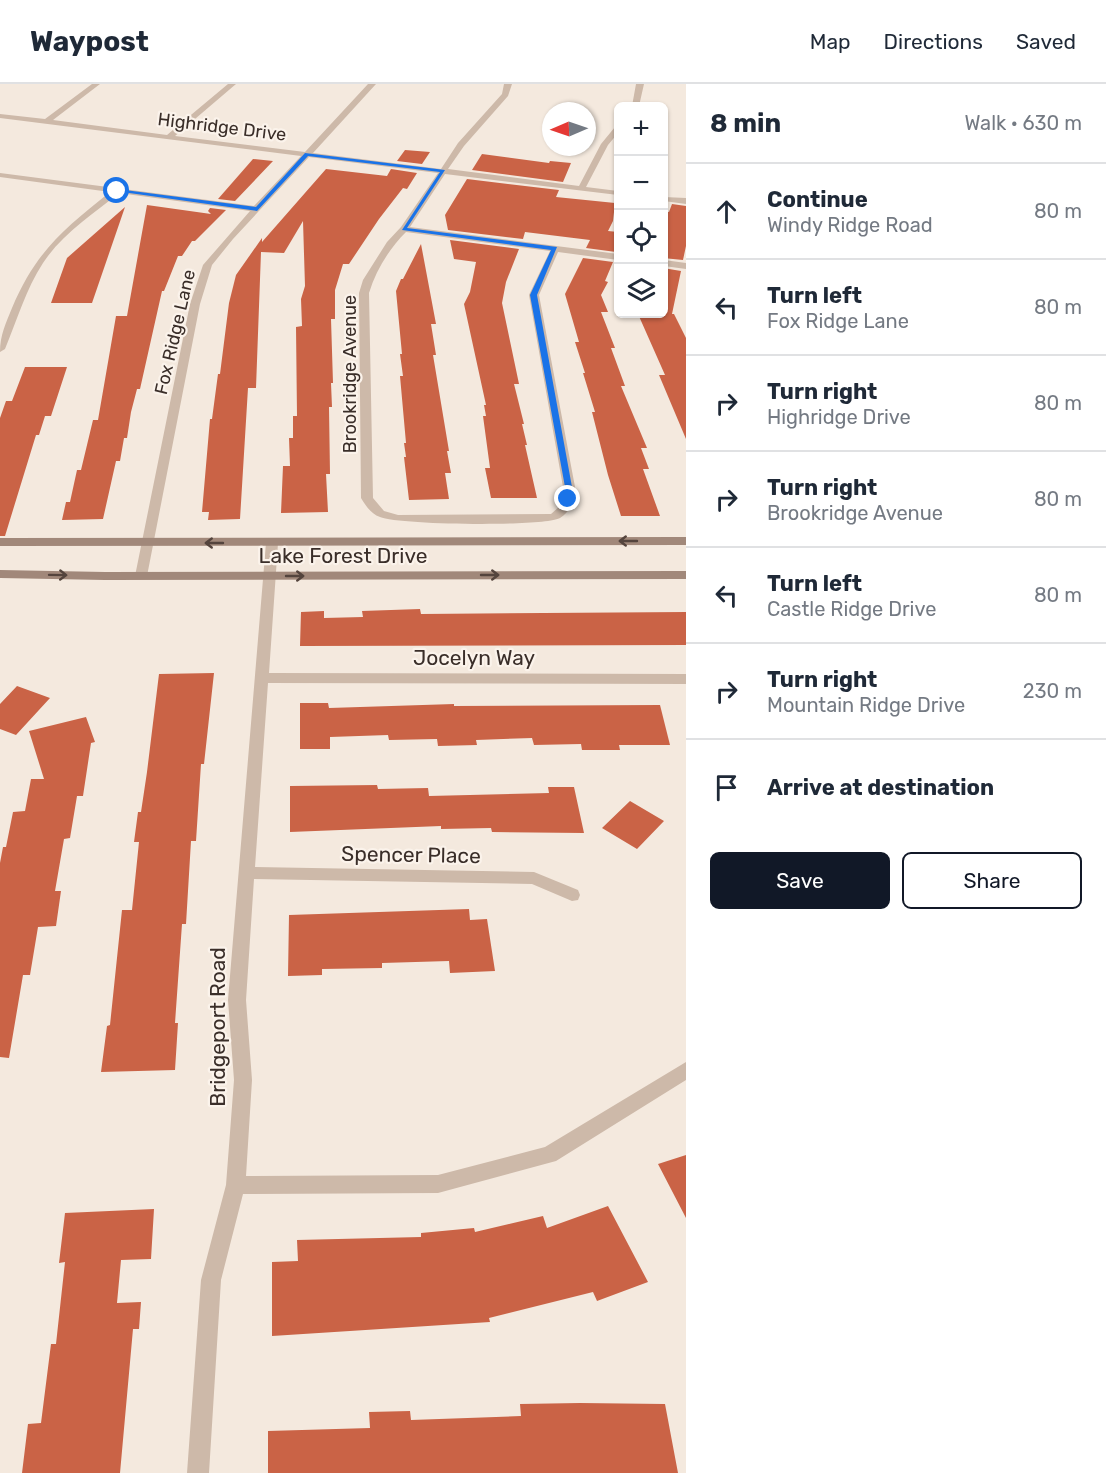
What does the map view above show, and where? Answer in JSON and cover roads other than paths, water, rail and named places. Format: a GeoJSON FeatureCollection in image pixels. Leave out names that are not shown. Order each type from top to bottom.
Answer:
{"type":"FeatureCollection","features":[{"type":"Feature","properties":{"kind":"main road","name":"Lake Forest Drive"},"geometry":{"type":"LineString","coordinates":[[0,542],[686,541]]}},
{"type":"Feature","properties":{"kind":"main road","name":"Lake Forest Drive"},"geometry":{"type":"LineString","coordinates":[[0,574],[686,575]]}},
{"type":"Feature","properties":{"kind":"street"},"geometry":{"type":"LineString","coordinates":[[45,122],[96,84]]}},
{"type":"Feature","properties":{"kind":"street"},"geometry":{"type":"LineString","coordinates":[[170,136],[232,84]]}},
{"type":"Feature","properties":{"kind":"street","name":"Fox Ridge Lane"},"geometry":{"type":"LineString","coordinates":[[141,576],[195,304],[208,266],[230,237],[372,84]]}},
{"type":"Feature","properties":{"kind":"street","name":"Brookridge Avenue"},"geometry":{"type":"LineString","coordinates":[[508,84],[505,94],[461,145],[404,229],[384,252],[368,280],[364,293],[368,498],[371,507],[383,516],[520,520],[554,517],[566,507],[568,487],[534,295],[555,249]]}},
{"type":"Feature","properties":{"kind":"street"},"geometry":{"type":"LineString","coordinates":[[636,102],[640,84]]}},
{"type":"Feature","properties":{"kind":"street","name":"Highridge Drive"},"geometry":{"type":"LineString","coordinates":[[0,116],[614,193]]}},
{"type":"Feature","properties":{"kind":"street"},"geometry":{"type":"LineString","coordinates":[[581,189],[605,144],[614,134]]}},
{"type":"Feature","properties":{"kind":"street"},"geometry":{"type":"LineString","coordinates":[[0,175],[257,209]]}},
{"type":"Feature","properties":{"kind":"street"},"geometry":{"type":"LineString","coordinates":[[0,349],[35,270],[47,252],[82,218],[117,191]]}},
{"type":"Feature","properties":{"kind":"street"},"geometry":{"type":"LineString","coordinates":[[668,199],[686,201]]}},
{"type":"Feature","properties":{"kind":"street"},"geometry":{"type":"LineString","coordinates":[[404,229],[614,256]]}},
{"type":"Feature","properties":{"kind":"street"},"geometry":{"type":"LineString","coordinates":[[668,264],[686,266]]}},
{"type":"Feature","properties":{"kind":"street","name":"Bridgeport Road"},"geometry":{"type":"LineString","coordinates":[[198,1473],[211,1280],[236,1185],[243,1080],[237,1000],[272,543]]}},
{"type":"Feature","properties":{"kind":"street","name":"Jocelyn Way"},"geometry":{"type":"LineString","coordinates":[[261,678],[686,679]]}},
{"type":"Feature","properties":{"kind":"street","name":"Spencer Place"},"geometry":{"type":"LineString","coordinates":[[246,873],[534,878],[572,895]]}},
{"type":"Feature","properties":{"kind":"street"},"geometry":{"type":"LineString","coordinates":[[236,1185],[438,1184],[549,1155],[686,1070]]}}]}
